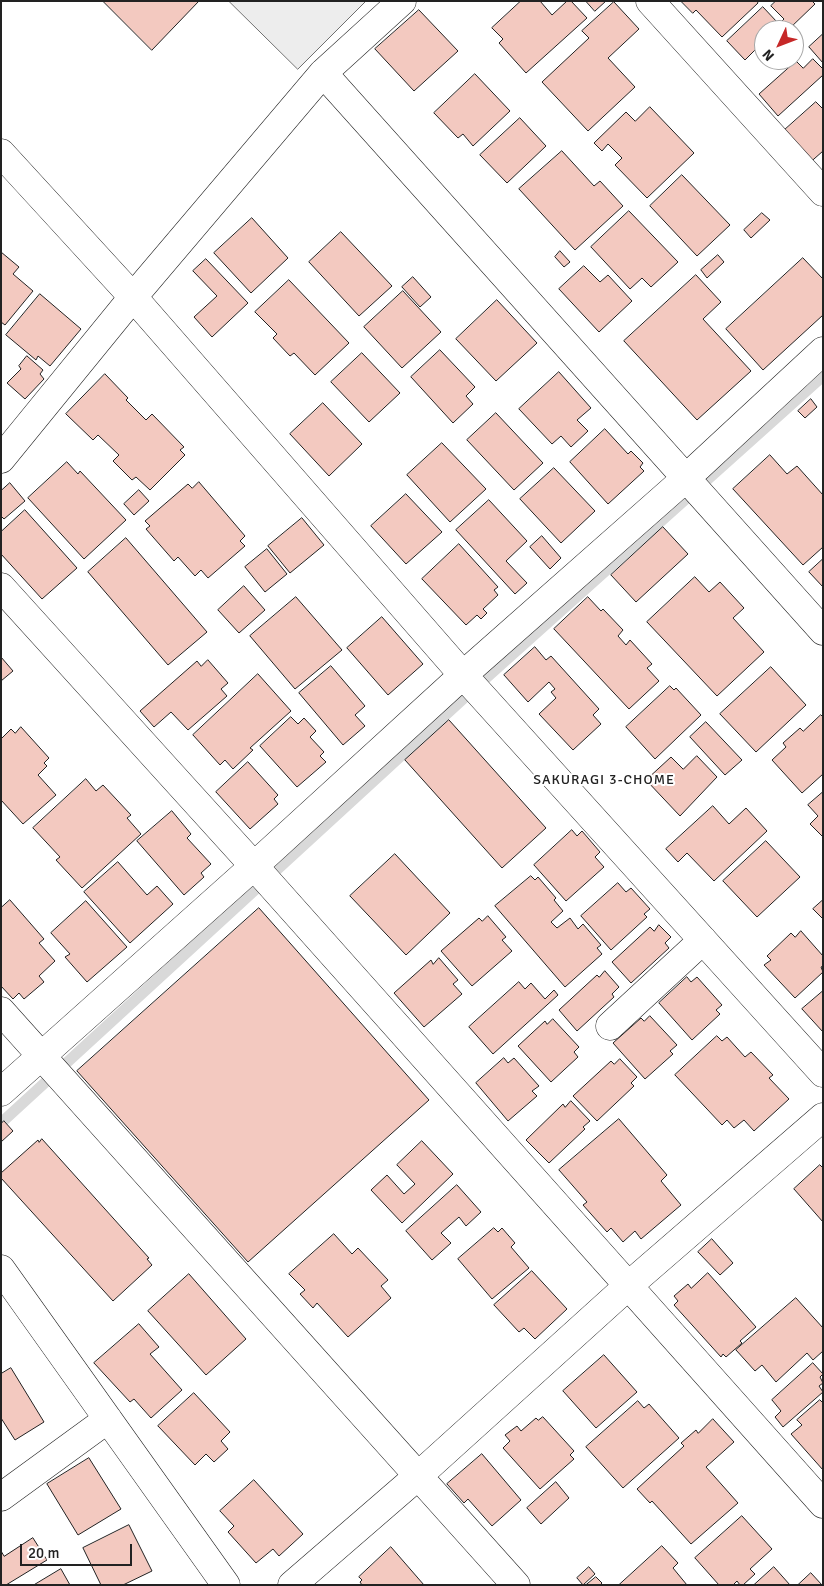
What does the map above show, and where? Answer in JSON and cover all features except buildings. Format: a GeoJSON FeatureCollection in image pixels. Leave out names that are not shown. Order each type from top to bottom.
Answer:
{"type":"FeatureCollection","features":[{"type":"Feature","properties":{"kind":"street"},"geometry":{"type":"LineString","coordinates":[[1,459],[133,297],[322,73],[402,1]]}},
{"type":"Feature","properties":{"kind":"street"},"geometry":{"type":"LineString","coordinates":[[650,1],[823,192]]}},
{"type":"Feature","properties":{"kind":"street"},"geometry":{"type":"LineString","coordinates":[[322,73],[823,631]]}},
{"type":"Feature","properties":{"kind":"street"},"geometry":{"type":"LineString","coordinates":[[1,153],[133,297],[464,675],[823,1073]]}},
{"type":"Feature","properties":{"kind":"street"},"geometry":{"type":"LineString","coordinates":[[1,1092],[464,675],[686,479],[823,351]]}},
{"type":"Feature","properties":{"kind":"street"},"geometry":{"type":"LineString","coordinates":[[1,587],[254,866],[823,1504]]}},
{"type":"Feature","properties":{"kind":"street"},"geometry":{"type":"LineString","coordinates":[[610,1026],[703,940]]}},
{"type":"Feature","properties":{"kind":"street"},"geometry":{"type":"LineString","coordinates":[[1,1011],[516,1585]]}},
{"type":"Feature","properties":{"kind":"street"},"geometry":{"type":"LineString","coordinates":[[292,1585],[418,1476],[628,1286],[823,1117]]}},
{"type":"Feature","properties":{"kind":"street"},"geometry":{"type":"LineString","coordinates":[[1,1269],[226,1585]]}},
{"type":"Feature","properties":{"kind":"street"},"geometry":{"type":"LineString","coordinates":[[1,1497],[108,1418]]}},
{"type":"Feature","properties":{"kind":"shaded area"},"geometry":{"type":"Polygon","coordinates":[[[229,1],[366,1],[298,69],[229,1]]]}},
{"type":"Feature","properties":{"kind":"waterway"},"geometry":{"type":"LineString","coordinates":[[1,1123],[475,688],[823,376]]}},
{"type":"Feature","properties":{"kind":"district","name":"SAKURAGI 3-CHOME"},"geometry":{"type":"Point","coordinates":[604,780]}}]}
